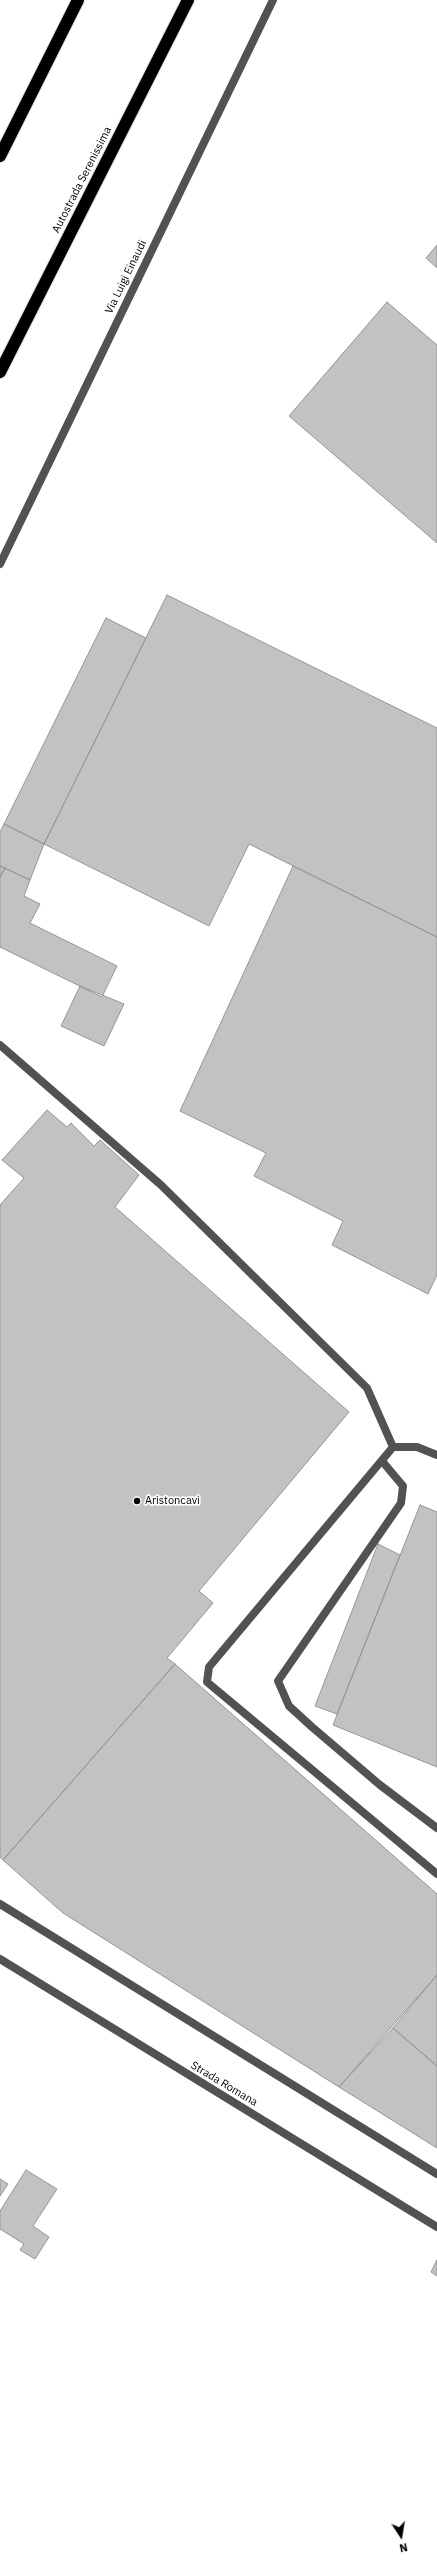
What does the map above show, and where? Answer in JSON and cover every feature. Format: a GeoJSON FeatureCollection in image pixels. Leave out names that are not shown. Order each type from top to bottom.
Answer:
{"type":"FeatureCollection","features":[{"type":"Feature","properties":{"kind":"highway"},"geometry":{"type":"LineString","coordinates":[[0,156],[78,0]]}},
{"type":"Feature","properties":{"kind":"highway","name":"Autostrada Serenissima"},"geometry":{"type":"LineString","coordinates":[[0,372],[188,0]]}},
{"type":"Feature","properties":{"kind":"street","name":"Via Luigi Einaudi"},"geometry":{"type":"LineString","coordinates":[[0,564],[273,0]]}},
{"type":"Feature","properties":{"kind":"street"},"geometry":{"type":"LineString","coordinates":[[0,1045],[161,1185],[367,1388],[394,1448]]}},
{"type":"Feature","properties":{"kind":"street"},"geometry":{"type":"LineString","coordinates":[[437,1455],[417,1447],[394,1448],[209,1667],[207,1682],[437,1874]]}},
{"type":"Feature","properties":{"kind":"street"},"geometry":{"type":"LineString","coordinates":[[382,1461],[403,1486],[401,1503],[278,1681],[289,1706],[380,1785],[437,1828]]}},
{"type":"Feature","properties":{"kind":"street"},"geometry":{"type":"LineString","coordinates":[[0,1904],[437,2174]]}},
{"type":"Feature","properties":{"kind":"street","name":"Strada Romana"},"geometry":{"type":"LineString","coordinates":[[0,1959],[437,2227]]}},
{"type":"Feature","properties":{"kind":"building"},"geometry":{"type":"Polygon","coordinates":[[[437,245],[437,268],[426,258],[437,245]]]}},
{"type":"Feature","properties":{"kind":"building"},"geometry":{"type":"Polygon","coordinates":[[[387,302],[437,345],[437,543],[289,416],[387,302]]]}},
{"type":"Feature","properties":{"kind":"building"},"geometry":{"type":"Polygon","coordinates":[[[167,595],[437,728],[437,937],[249,844],[209,926],[44,844],[167,595]]]}},
{"type":"Feature","properties":{"kind":"building"},"geometry":{"type":"Polygon","coordinates":[[[106,618],[146,638],[44,844],[4,824],[106,618]]]}},
{"type":"Feature","properties":{"kind":"building"},"geometry":{"type":"Polygon","coordinates":[[[4,824],[44,844],[30,880],[0,866],[0,832],[4,824]]]}},
{"type":"Feature","properties":{"kind":"building"},"geometry":{"type":"Polygon","coordinates":[[[0,866],[5,868],[0,877],[0,866]]]}},
{"type":"Feature","properties":{"kind":"building"},"geometry":{"type":"Polygon","coordinates":[[[293,866],[437,937],[437,1275],[428,1294],[332,1245],[343,1221],[254,1176],[266,1153],[180,1111],[293,866]]]}},
{"type":"Feature","properties":{"kind":"building"},"geometry":{"type":"Polygon","coordinates":[[[5,868],[30,880],[24,896],[40,904],[30,923],[117,966],[102,997],[0,947],[0,877],[5,868]]]}},
{"type":"Feature","properties":{"kind":"building"},"geometry":{"type":"Polygon","coordinates":[[[80,986],[124,1004],[104,1046],[61,1026],[80,986]]]}},
{"type":"Feature","properties":{"kind":"building","name":"Aristoncavi"},"geometry":{"type":"Polygon","coordinates":[[[47,1110],[67,1127],[71,1123],[94,1146],[100,1140],[139,1175],[115,1207],[349,1412],[199,1591],[213,1603],[167,1658],[175,1664],[3,1860],[0,1857],[0,1205],[24,1178],[2,1160],[47,1110]]]}},
{"type":"Feature","properties":{"kind":"building"},"geometry":{"type":"Polygon","coordinates":[[[420,1505],[437,1512],[437,1767],[333,1725],[420,1505]]]}},
{"type":"Feature","properties":{"kind":"building"},"geometry":{"type":"Polygon","coordinates":[[[378,1544],[400,1555],[337,1714],[315,1706],[378,1544]]]}},
{"type":"Feature","properties":{"kind":"building"},"geometry":{"type":"Polygon","coordinates":[[[175,1664],[437,1894],[437,1975],[339,2087],[63,1913],[3,1860],[175,1664]]]}},
{"type":"Feature","properties":{"kind":"building"},"geometry":{"type":"Polygon","coordinates":[[[437,1975],[437,2066],[393,2028],[437,1975]]]}},
{"type":"Feature","properties":{"kind":"building"},"geometry":{"type":"Polygon","coordinates":[[[393,2028],[437,2066],[437,2148],[339,2087],[393,2028]]]}},
{"type":"Feature","properties":{"kind":"building"},"geometry":{"type":"Polygon","coordinates":[[[26,2170],[57,2189],[33,2226],[49,2237],[35,2259],[20,2250],[24,2244],[0,2229],[0,2211],[26,2170]]]}},
{"type":"Feature","properties":{"kind":"building"},"geometry":{"type":"Polygon","coordinates":[[[0,2179],[8,2184],[0,2196],[0,2179]]]}},
{"type":"Feature","properties":{"kind":"building"},"geometry":{"type":"Polygon","coordinates":[[[437,2260],[437,2276],[431,2272],[437,2260]]]}},
{"type":"Feature","properties":{"kind":"place","name":"Aristoncavi"},"geometry":{"type":"Point","coordinates":[137,1501]}}]}
